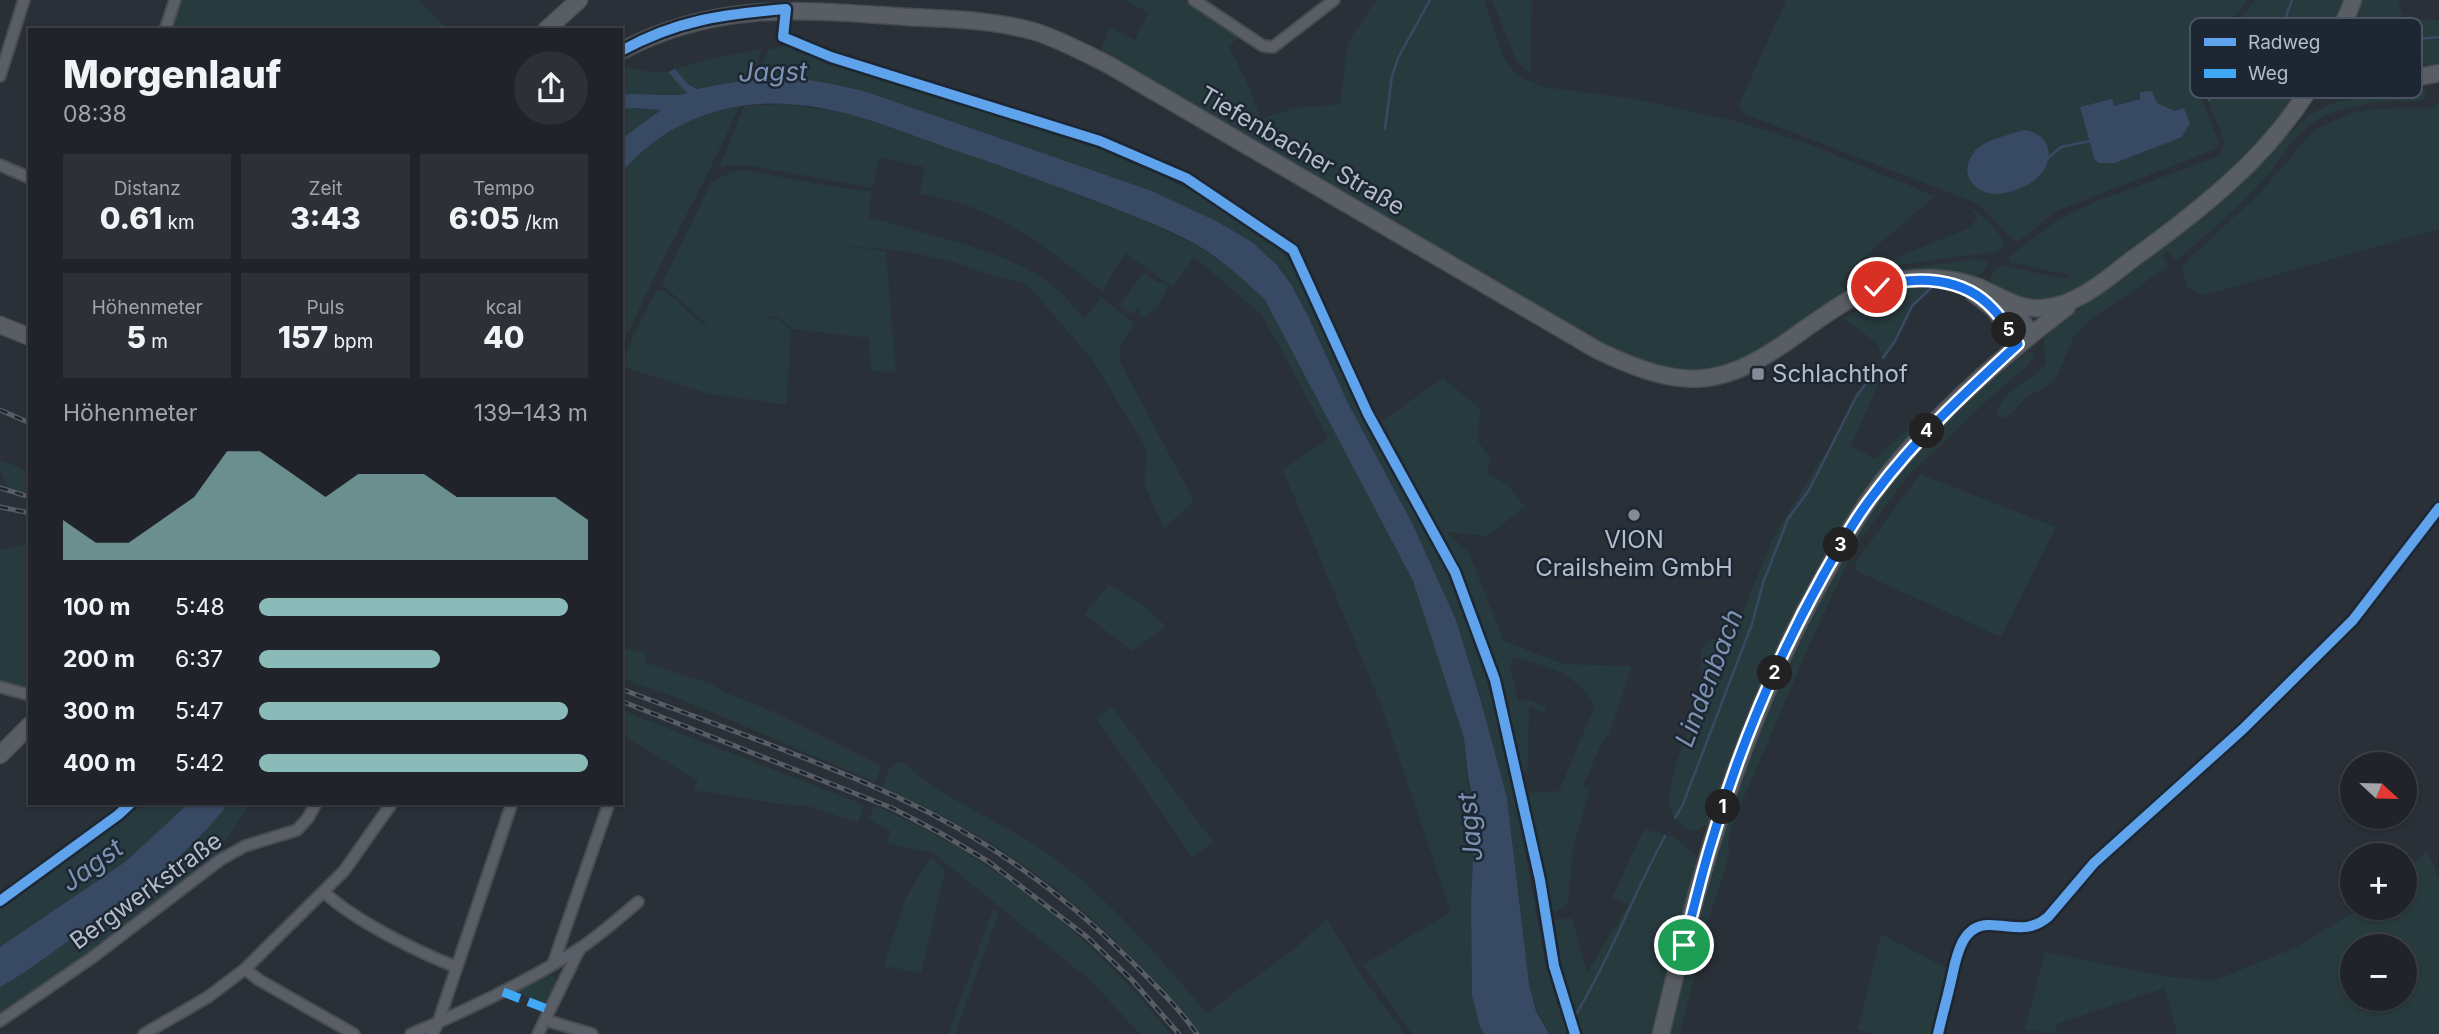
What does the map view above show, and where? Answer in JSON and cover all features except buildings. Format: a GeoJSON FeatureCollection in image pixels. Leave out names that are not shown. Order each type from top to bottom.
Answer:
{"type":"FeatureCollection","features":[{"type":"Feature","properties":{"kind":"main road"},"geometry":{"type":"LineString","coordinates":[[548,28],[579,0]]}},
{"type":"Feature","properties":{"kind":"main road","name":"Tiefenbacher Straße"},"geometry":{"type":"LineString","coordinates":[[2345,18],[2353,0]]}},
{"type":"Feature","properties":{"kind":"main road","name":"Tiefenbacher Straße"},"geometry":{"type":"LineString","coordinates":[[623,50],[649,36],[685,23],[786,5],[866,6],[1011,26],[1036,32],[1109,65],[1597,350],[1624,363],[1677,378],[1713,377],[1743,369],[1776,351],[1827,313],[1868,289],[1889,283],[1951,279],[2034,309],[2074,301],[2171,230],[2238,176],[2270,143],[2303,98]]}},
{"type":"Feature","properties":{"kind":"main road","name":"Tiefenbacher Straße"},"geometry":{"type":"LineString","coordinates":[[1924,279],[1953,285],[1980,297],[2025,339]]}},
{"type":"Feature","properties":{"kind":"main road","name":"Tiefenbacher Straße"},"geometry":{"type":"LineString","coordinates":[[1997,296],[2017,314],[2025,339]]}},
{"type":"Feature","properties":{"kind":"main road"},"geometry":{"type":"LineString","coordinates":[[1661,1034],[1720,814],[1753,723],[1805,609],[1844,540],[1873,495],[1899,462],[1940,417],[2025,339],[2074,301]]}},
{"type":"Feature","properties":{"kind":"main road"},"geometry":{"type":"LineString","coordinates":[[0,326],[28,336]]}},
{"type":"Feature","properties":{"kind":"main road"},"geometry":{"type":"LineString","coordinates":[[0,755],[28,727]]}},
{"type":"Feature","properties":{"kind":"street"},"geometry":{"type":"LineString","coordinates":[[0,76],[24,0]]}},
{"type":"Feature","properties":{"kind":"street"},"geometry":{"type":"LineString","coordinates":[[166,28],[175,0]]}},
{"type":"Feature","properties":{"kind":"street"},"geometry":{"type":"LineString","coordinates":[[1194,0],[1263,46],[1273,47],[1334,0]]}},
{"type":"Feature","properties":{"kind":"street"},"geometry":{"type":"LineString","coordinates":[[0,165],[28,177]]}},
{"type":"Feature","properties":{"kind":"street"},"geometry":{"type":"LineString","coordinates":[[0,687],[28,694]]}},
{"type":"Feature","properties":{"kind":"street","name":"Bergwerkstraße"},"geometry":{"type":"LineString","coordinates":[[0,1021],[93,957],[220,860],[245,846],[297,830],[315,805]]}},
{"type":"Feature","properties":{"kind":"street"},"geometry":{"type":"LineString","coordinates":[[144,1034],[208,997],[245,969],[358,855],[391,805]]}},
{"type":"Feature","properties":{"kind":"street"},"geometry":{"type":"LineString","coordinates":[[432,1034],[511,805]]}},
{"type":"Feature","properties":{"kind":"street"},"geometry":{"type":"LineString","coordinates":[[553,964],[608,805]]}},
{"type":"Feature","properties":{"kind":"street"},"geometry":{"type":"LineString","coordinates":[[324,892],[345,910],[456,967]]}},
{"type":"Feature","properties":{"kind":"street"},"geometry":{"type":"LineString","coordinates":[[411,1034],[553,964],[580,948],[638,902]]}},
{"type":"Feature","properties":{"kind":"street"},"geometry":{"type":"LineString","coordinates":[[538,1034],[580,948]]}},
{"type":"Feature","properties":{"kind":"street"},"geometry":{"type":"LineString","coordinates":[[245,969],[259,980],[354,1034]]}},
{"type":"Feature","properties":{"kind":"street"},"geometry":{"type":"LineString","coordinates":[[545,1020],[592,1034]]}},
{"type":"Feature","properties":{"kind":"green space"},"geometry":{"type":"Polygon","coordinates":[[[175,0],[419,0],[447,28],[166,28],[175,0]]]}},
{"type":"Feature","properties":{"kind":"green space"},"geometry":{"type":"Polygon","coordinates":[[[1124,0],[1182,0],[1238,37],[1229,47],[1261,119],[1294,108],[1340,104],[1348,42],[1376,0],[1484,0],[1504,59],[1518,76],[1543,87],[1636,99],[1739,122],[1808,144],[1935,196],[1856,264],[1839,284],[1847,291],[1751,357],[1710,369],[1683,370],[1629,358],[1100,52],[1110,27],[1135,40],[1148,12],[1124,0]]]}},
{"type":"Feature","properties":{"kind":"green space"},"geometry":{"type":"Polygon","coordinates":[[[1492,0],[1532,0],[1530,74],[1517,62],[1492,0]]]}},
{"type":"Feature","properties":{"kind":"green space"},"geometry":{"type":"Polygon","coordinates":[[[1786,0],[2248,0],[2233,18],[2190,18],[2190,98],[2201,98],[2219,142],[2215,149],[2054,212],[2017,241],[1979,204],[1745,114],[1739,105],[1786,0]],[[2141,99],[2114,106],[2080,107],[2094,158],[2182,137],[2190,121],[2176,111],[2141,99]],[[2049,149],[1970,183],[1999,193],[2015,188],[2041,172],[2049,149]]]}},
{"type":"Feature","properties":{"kind":"green space"},"geometry":{"type":"Polygon","coordinates":[[[2256,0],[2343,0],[2335,18],[2240,18],[2256,0]]]}},
{"type":"Feature","properties":{"kind":"green space"},"geometry":{"type":"Polygon","coordinates":[[[2362,0],[2398,0],[2403,18],[2354,18],[2362,0]]]}},
{"type":"Feature","properties":{"kind":"green space"},"geometry":{"type":"Polygon","coordinates":[[[2422,19],[2439,20],[2439,67],[2432,68],[2424,63],[2422,19]]]}},
{"type":"Feature","properties":{"kind":"green space"},"geometry":{"type":"Polygon","coordinates":[[[790,45],[826,61],[911,90],[1109,149],[1210,200],[1284,254],[1304,283],[1361,410],[1451,576],[1478,646],[1510,768],[1546,967],[1568,1034],[1549,1034],[1537,1011],[1529,984],[1507,798],[1456,620],[1413,525],[1348,403],[1307,314],[1291,283],[1276,263],[1251,242],[1216,221],[1152,191],[864,91],[815,80],[756,81],[768,50],[790,45]]]}},
{"type":"Feature","properties":{"kind":"green space"},"geometry":{"type":"Polygon","coordinates":[[[762,49],[750,81],[697,88],[675,69],[709,59],[762,49]]]}},
{"type":"Feature","properties":{"kind":"green space"},"geometry":{"type":"Polygon","coordinates":[[[623,66],[650,72],[668,72],[688,92],[674,95],[623,95],[623,66]]]}},
{"type":"Feature","properties":{"kind":"green space"},"geometry":{"type":"Polygon","coordinates":[[[2422,87],[2425,93],[2425,98],[2420,100],[2381,102],[2335,112],[2312,124],[2296,138],[2263,180],[2221,222],[2176,260],[2166,251],[2162,255],[2167,267],[2093,318],[2074,336],[2057,376],[2046,387],[2027,397],[2007,418],[1997,417],[1999,407],[2010,392],[2047,362],[2044,337],[2257,165],[2310,114],[2334,103],[2356,98],[2422,98],[2422,87]]]}},
{"type":"Feature","properties":{"kind":"green space"},"geometry":{"type":"Polygon","coordinates":[[[2207,98],[2293,98],[2274,128],[2203,196],[2088,286],[2047,302],[2029,304],[1989,283],[1993,272],[2002,265],[2065,279],[2070,273],[2058,273],[2011,262],[2009,257],[2059,219],[2095,202],[2219,156],[2225,142],[2207,98]]]}},
{"type":"Feature","properties":{"kind":"green space"},"geometry":{"type":"Polygon","coordinates":[[[2439,103],[2439,229],[2208,294],[2188,288],[2182,269],[2190,258],[2260,193],[2314,130],[2352,113],[2378,109],[2429,108],[2439,103]]]}},
{"type":"Feature","properties":{"kind":"green space"},"geometry":{"type":"Polygon","coordinates":[[[786,104],[843,112],[1014,170],[1136,217],[1191,242],[1231,268],[1265,300],[1413,581],[1464,738],[1467,776],[1475,811],[1471,902],[1472,997],[1484,1034],[1412,1034],[1363,965],[1451,912],[1380,702],[1283,470],[1328,438],[1260,313],[1194,257],[1173,287],[1125,253],[1102,292],[1018,230],[972,207],[920,194],[925,167],[879,157],[873,188],[747,165],[719,168],[744,106],[786,104]]]}},
{"type":"Feature","properties":{"kind":"green space"},"geometry":{"type":"Polygon","coordinates":[[[739,106],[623,344],[623,171],[653,142],[672,129],[708,113],[739,106]]]}},
{"type":"Feature","properties":{"kind":"green space"},"geometry":{"type":"Polygon","coordinates":[[[635,108],[662,110],[623,138],[623,109],[635,108]]]}},
{"type":"Feature","properties":{"kind":"green space"},"geometry":{"type":"Polygon","coordinates":[[[745,170],[828,186],[872,191],[868,218],[956,242],[1011,261],[1063,294],[1085,319],[1101,297],[1135,324],[1121,346],[1120,362],[1194,501],[1164,528],[1144,484],[1147,450],[1092,359],[1023,283],[953,262],[910,252],[826,243],[886,251],[896,372],[871,371],[869,338],[792,329],[778,317],[756,316],[778,319],[791,330],[786,405],[706,393],[623,367],[636,330],[656,291],[665,291],[705,326],[706,320],[705,323],[662,284],[711,183],[729,173],[745,170]]]}},
{"type":"Feature","properties":{"kind":"green space"},"geometry":{"type":"Polygon","coordinates":[[[1968,207],[1983,216],[2003,239],[2002,247],[1995,252],[1884,267],[1881,264],[1969,228],[1978,218],[1968,207]]]}},
{"type":"Feature","properties":{"kind":"green space"},"geometry":{"type":"Polygon","coordinates":[[[1975,259],[1988,261],[1985,269],[1973,277],[1884,275],[1885,271],[1975,259]]]}},
{"type":"Feature","properties":{"kind":"green space"},"geometry":{"type":"Polygon","coordinates":[[[1144,272],[1168,286],[1161,302],[1145,318],[1139,314],[1138,307],[1131,315],[1119,305],[1144,272]]]}},
{"type":"Feature","properties":{"kind":"green space"},"geometry":{"type":"Polygon","coordinates":[[[1918,286],[1934,287],[1913,306],[1896,342],[1883,360],[1876,342],[1844,319],[1855,311],[1854,304],[1862,300],[1918,286]]]}},
{"type":"Feature","properties":{"kind":"green space"},"geometry":{"type":"Polygon","coordinates":[[[2028,351],[2033,353],[2034,357],[2027,366],[1907,477],[1855,547],[1812,639],[1730,830],[1730,852],[1707,925],[1680,1034],[1669,1034],[1743,770],[1787,662],[1849,541],[1880,497],[1925,444],[1976,395],[2028,351]]]}},
{"type":"Feature","properties":{"kind":"green space"},"geometry":{"type":"Polygon","coordinates":[[[1871,369],[1879,369],[1883,373],[1851,446],[1875,459],[1909,428],[1916,437],[1858,506],[1711,823],[1693,832],[1675,819],[1670,807],[1670,792],[1678,758],[1700,693],[1701,650],[1712,639],[1731,641],[1773,538],[1819,462],[1830,450],[1871,369]]]}},
{"type":"Feature","properties":{"kind":"green space"},"geometry":{"type":"Polygon","coordinates":[[[1443,378],[1480,409],[1478,441],[1491,460],[1486,474],[1508,485],[1525,507],[1487,536],[1447,532],[1469,553],[1504,641],[1563,664],[1632,666],[1609,735],[1603,740],[1583,786],[1590,789],[1573,848],[1568,904],[1557,911],[1548,912],[1526,793],[1559,791],[1595,705],[1578,685],[1560,672],[1513,657],[1510,665],[1518,701],[1529,700],[1547,707],[1545,714],[1529,706],[1528,769],[1523,774],[1517,765],[1499,680],[1456,559],[1379,423],[1443,378]]]}},
{"type":"Feature","properties":{"kind":"green space"},"geometry":{"type":"Polygon","coordinates":[[[0,460],[28,471],[28,493],[9,489],[0,471],[0,460]]]}},
{"type":"Feature","properties":{"kind":"green space"},"geometry":{"type":"Polygon","coordinates":[[[1920,474],[2056,527],[2001,637],[1854,570],[1857,560],[1920,474]]]}},
{"type":"Feature","properties":{"kind":"green space"},"geometry":{"type":"Polygon","coordinates":[[[28,543],[28,688],[0,683],[0,550],[28,543]]]}},
{"type":"Feature","properties":{"kind":"green space"},"geometry":{"type":"Polygon","coordinates":[[[1109,585],[1146,608],[1166,627],[1132,651],[1084,614],[1109,585]]]}},
{"type":"Feature","properties":{"kind":"green space"},"geometry":{"type":"Polygon","coordinates":[[[623,648],[647,654],[644,662],[714,685],[882,766],[875,782],[683,700],[623,679],[623,648]]]}},
{"type":"Feature","properties":{"kind":"green space"},"geometry":{"type":"Polygon","coordinates":[[[1112,707],[1213,842],[1192,857],[1097,719],[1112,707]]]}},
{"type":"Feature","properties":{"kind":"green space"},"geometry":{"type":"Polygon","coordinates":[[[623,711],[864,805],[858,823],[808,806],[693,791],[698,781],[623,735],[623,711]]]}},
{"type":"Feature","properties":{"kind":"green space"},"geometry":{"type":"Polygon","coordinates":[[[902,761],[939,790],[1016,833],[1076,875],[1135,931],[1207,1013],[1295,948],[1327,919],[1363,978],[1405,1034],[1200,1034],[1137,963],[1100,926],[1060,892],[982,839],[883,787],[889,768],[902,761]]]}},
{"type":"Feature","properties":{"kind":"green space"},"geometry":{"type":"Polygon","coordinates":[[[133,805],[187,805],[125,862],[0,947],[0,905],[59,865],[133,805]]]}},
{"type":"Feature","properties":{"kind":"green space"},"geometry":{"type":"Polygon","coordinates":[[[227,805],[249,805],[216,856],[130,923],[0,1014],[0,987],[132,895],[171,865],[227,805]]]}},
{"type":"Feature","properties":{"kind":"green space"},"geometry":{"type":"Polygon","coordinates":[[[875,806],[943,839],[1007,879],[1037,902],[1095,951],[1171,1034],[1140,1034],[1090,980],[933,853],[886,843],[891,831],[868,819],[875,806]]]}},
{"type":"Feature","properties":{"kind":"green space"},"geometry":{"type":"Polygon","coordinates":[[[1644,829],[1674,837],[1695,855],[1697,864],[1655,1034],[1579,1034],[1573,1020],[1553,931],[1555,919],[1572,918],[1587,973],[1628,905],[1612,898],[1644,829]]]}},
{"type":"Feature","properties":{"kind":"green space"},"geometry":{"type":"Polygon","coordinates":[[[2427,851],[2439,878],[2439,1034],[2177,1034],[2165,988],[2057,1024],[2056,1034],[2025,1029],[2045,952],[2163,976],[2213,981],[2297,947],[2341,920],[2417,920],[2417,860],[2427,851]]]}},
{"type":"Feature","properties":{"kind":"green space"},"geometry":{"type":"Polygon","coordinates":[[[931,857],[945,870],[921,973],[884,966],[905,899],[931,857]]]}},
{"type":"Feature","properties":{"kind":"green space"},"geometry":{"type":"Polygon","coordinates":[[[993,909],[999,912],[955,1034],[948,1034],[993,909]]]}},
{"type":"Feature","properties":{"kind":"green space"},"geometry":{"type":"Polygon","coordinates":[[[1881,934],[1946,968],[1951,977],[1936,1034],[1875,1034],[1858,1030],[1881,934]]]}},
{"type":"Feature","properties":{"kind":"green space"},"geometry":{"type":"Polygon","coordinates":[[[548,973],[558,981],[546,1005],[519,994],[518,990],[548,973]]]}},
{"type":"Feature","properties":{"kind":"water"},"geometry":{"type":"Polygon","coordinates":[[[675,69],[688,84],[697,89],[741,81],[801,79],[864,91],[1152,191],[1216,221],[1252,242],[1276,264],[1291,284],[1307,314],[1348,403],[1413,525],[1456,620],[1507,798],[1529,984],[1536,1011],[1549,1034],[1484,1034],[1480,1027],[1472,996],[1471,902],[1475,811],[1464,738],[1413,581],[1265,300],[1211,254],[1154,224],[1003,167],[869,120],[828,109],[762,104],[716,111],[655,141],[623,171],[623,138],[661,110],[623,109],[623,95],[687,93],[668,72],[675,69]]]}},
{"type":"Feature","properties":{"kind":"water"},"geometry":{"type":"Polygon","coordinates":[[[2152,91],[2157,103],[2175,111],[2184,108],[2190,123],[2182,137],[2115,163],[2099,163],[2094,158],[2080,107],[2112,99],[2114,106],[2140,99],[2140,92],[2152,91]]]}},
{"type":"Feature","properties":{"kind":"water"},"geometry":{"type":"Polygon","coordinates":[[[2024,130],[2035,133],[2047,146],[2047,163],[2037,178],[2022,188],[1998,194],[1975,186],[1970,180],[1967,167],[1975,151],[1991,140],[2024,130]]]}},
{"type":"Feature","properties":{"kind":"water"},"geometry":{"type":"Polygon","coordinates":[[[187,805],[227,805],[207,829],[158,875],[39,962],[0,987],[0,947],[125,862],[187,805]]]}},
{"type":"Feature","properties":{"kind":"waterway"},"geometry":{"type":"LineString","coordinates":[[1385,129],[1392,76],[1399,56],[1430,0]]}},
{"type":"Feature","properties":{"kind":"waterway"},"geometry":{"type":"LineString","coordinates":[[2285,18],[2292,0]]}},
{"type":"Feature","properties":{"kind":"waterway","name":"Lindenbach"},"geometry":{"type":"LineString","coordinates":[[2422,39],[2439,37]]}},
{"type":"Feature","properties":{"kind":"waterway","name":"Lindenbach"},"geometry":{"type":"LineString","coordinates":[[2046,160],[2061,147],[2090,141]]}},
{"type":"Feature","properties":{"kind":"waterway","name":"Lindenbach"},"geometry":{"type":"LineString","coordinates":[[1883,358],[1895,341],[1912,306],[1932,287]]}},
{"type":"Feature","properties":{"kind":"waterway","name":"Lindenbach"},"geometry":{"type":"LineString","coordinates":[[1675,818],[1683,804],[1752,624],[1763,583],[1788,519],[1809,490],[1856,397],[1877,368]]}},
{"type":"Feature","properties":{"kind":"waterway","name":"Lindenbach"},"geometry":{"type":"LineString","coordinates":[[1575,1016],[1665,836]]}},
{"type":"Feature","properties":{"kind":"railway"},"geometry":{"type":"LineString","coordinates":[[0,410],[28,422]]}},
{"type":"Feature","properties":{"kind":"railway"},"geometry":{"type":"LineString","coordinates":[[0,488],[28,496]]}},
{"type":"Feature","properties":{"kind":"railway"},"geometry":{"type":"LineString","coordinates":[[0,507],[28,513]]}},
{"type":"Feature","properties":{"kind":"railway"},"geometry":{"type":"LineString","coordinates":[[623,690],[829,768],[897,797],[961,830],[1021,868],[1077,911],[1156,986],[1197,1034]]}},
{"type":"Feature","properties":{"kind":"railway"},"geometry":{"type":"LineString","coordinates":[[623,702],[892,808],[989,862],[1087,937],[1132,980],[1179,1034]]}},
{"type":"Feature","properties":{"kind":"marked path"},"geometry":{"type":"LineString","coordinates":[[503,992],[550,1010]]}},
{"type":"Feature","properties":{"kind":"cycle path"},"geometry":{"type":"LineString","coordinates":[[623,50],[681,25],[742,13],[786,9],[783,37],[831,57],[1100,141],[1186,178],[1293,250],[1368,414],[1455,572],[1495,680],[1540,880],[1554,966],[1575,1034]]}},
{"type":"Feature","properties":{"kind":"cycle path"},"geometry":{"type":"LineString","coordinates":[[1938,1034],[1955,962],[1966,936],[1981,926],[2028,927],[2048,917],[2094,863],[2243,729],[2353,620],[2439,508]]}},
{"type":"Feature","properties":{"kind":"cycle path"},"geometry":{"type":"LineString","coordinates":[[0,901],[129,805]]}},
{"type":"Feature","properties":{"kind":"place","name":"Schlachthof"},"geometry":{"type":"Point","coordinates":[1758,374]}},
{"type":"Feature","properties":{"kind":"place","name":"VION Crailsheim GmbH"},"geometry":{"type":"Point","coordinates":[1634,515]}},
{"type":"Feature","properties":{"kind":"route"},"geometry":{"type":"LineString","coordinates":[[1684,945],[1720,814],[1753,723],[1805,609],[1873,495],[1940,417],[2018,344],[1994,309],[1968,291],[1924,279],[1905,280],[1877,287]]}},
{"type":"Feature","properties":{"kind":"water label","name":"Jagst"},"geometry":{"type":"Point","coordinates":[773,72]}},
{"type":"Feature","properties":{"kind":"water label","name":"Jagst"},"geometry":{"type":"Point","coordinates":[1470,827]}},
{"type":"Feature","properties":{"kind":"water label","name":"Jagst"},"geometry":{"type":"Point","coordinates":[92,865]}}]}
